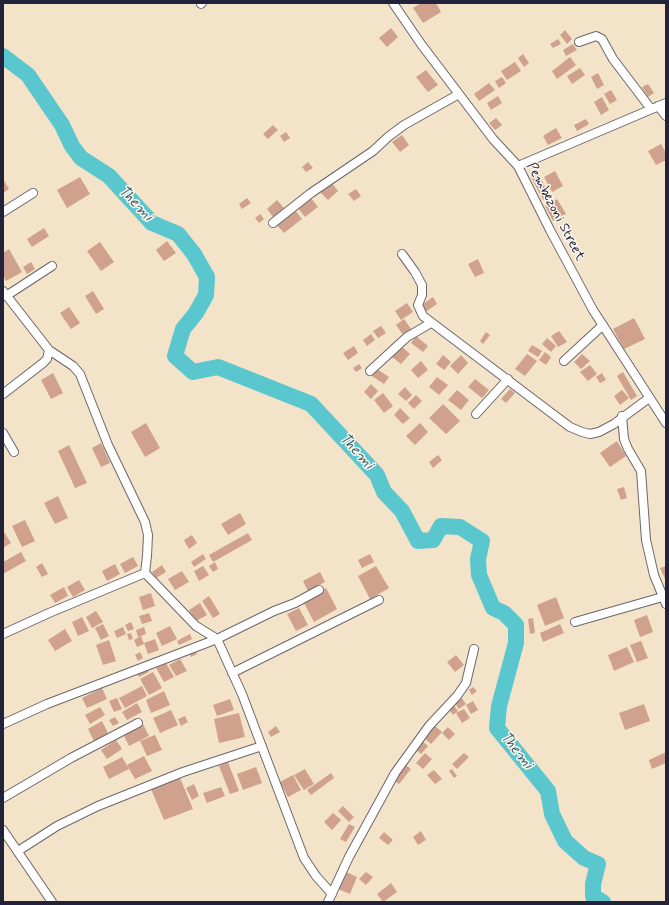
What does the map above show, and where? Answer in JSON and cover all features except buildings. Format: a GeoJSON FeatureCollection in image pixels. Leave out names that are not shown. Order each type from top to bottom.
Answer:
{"type":"FeatureCollection","features":[{"type":"Feature","properties":{"kind":"street","name":"Pembezoni Street"},"geometry":{"type":"LineString","coordinates":[[393,3],[493,139],[518,166],[550,230],[603,325],[666,423]]}},
{"type":"Feature","properties":{"kind":"street"},"geometry":{"type":"LineString","coordinates":[[579,42],[596,36],[602,39],[613,59],[659,106],[666,116]]}},
{"type":"Feature","properties":{"kind":"street"},"geometry":{"type":"LineString","coordinates":[[273,223],[311,193],[373,151],[404,125],[459,94]]}},
{"type":"Feature","properties":{"kind":"street"},"geometry":{"type":"LineString","coordinates":[[518,166],[659,106]]}},
{"type":"Feature","properties":{"kind":"street"},"geometry":{"type":"LineString","coordinates":[[3,212],[33,193]]}},
{"type":"Feature","properties":{"kind":"street"},"geometry":{"type":"LineString","coordinates":[[402,254],[422,285],[422,295],[418,304],[419,310],[431,322],[570,427],[590,434],[599,432],[614,424],[622,416],[649,398]]}},
{"type":"Feature","properties":{"kind":"street"},"geometry":{"type":"LineString","coordinates":[[52,266],[4,294],[49,350],[74,366],[80,374],[108,445],[145,522],[148,535],[145,573]]}},
{"type":"Feature","properties":{"kind":"street"},"geometry":{"type":"LineString","coordinates":[[370,371],[407,337],[431,322]]}},
{"type":"Feature","properties":{"kind":"street"},"geometry":{"type":"LineString","coordinates":[[564,361],[603,325]]}},
{"type":"Feature","properties":{"kind":"street"},"geometry":{"type":"LineString","coordinates":[[3,394],[43,363],[47,359],[49,350]]}},
{"type":"Feature","properties":{"kind":"street"},"geometry":{"type":"LineString","coordinates":[[476,414],[508,379]]}},
{"type":"Feature","properties":{"kind":"street"},"geometry":{"type":"LineString","coordinates":[[575,622],[665,599],[654,576],[646,540],[641,471],[624,439],[622,416]]}},
{"type":"Feature","properties":{"kind":"street"},"geometry":{"type":"LineString","coordinates":[[3,433],[14,452]]}},
{"type":"Feature","properties":{"kind":"street"},"geometry":{"type":"LineString","coordinates":[[3,634],[145,573]]}},
{"type":"Feature","properties":{"kind":"street"},"geometry":{"type":"LineString","coordinates":[[145,573],[196,626],[216,639],[232,673],[262,746],[304,858],[316,876],[332,894]]}},
{"type":"Feature","properties":{"kind":"street"},"geometry":{"type":"LineString","coordinates":[[3,724],[46,704],[216,639],[274,611],[295,603],[319,590]]}},
{"type":"Feature","properties":{"kind":"street"},"geometry":{"type":"LineString","coordinates":[[232,673],[380,600]]}},
{"type":"Feature","properties":{"kind":"street"},"geometry":{"type":"LineString","coordinates":[[328,902],[349,857],[395,773],[429,726],[457,696],[466,683],[474,649]]}},
{"type":"Feature","properties":{"kind":"street"},"geometry":{"type":"LineString","coordinates":[[3,798],[71,758],[138,723]]}},
{"type":"Feature","properties":{"kind":"street"},"geometry":{"type":"LineString","coordinates":[[18,851],[58,826],[98,806],[183,772],[262,746]]}},
{"type":"Feature","properties":{"kind":"street"},"geometry":{"type":"LineString","coordinates":[[3,830],[52,902]]}},
{"type":"Feature","properties":{"kind":"waterway","name":"Themi"},"geometry":{"type":"LineString","coordinates":[[3,56],[28,75],[62,125],[72,146],[81,158],[109,176],[152,223],[178,234],[194,254],[207,277],[206,295],[196,313],[183,329],[175,356],[193,372],[218,367],[311,404],[377,475],[384,492],[402,511],[418,541],[433,540],[441,526],[460,527],[482,541],[478,559],[479,575],[493,608],[504,613],[516,625],[516,643],[499,706],[497,728],[548,791],[552,814],[565,841],[584,858],[598,864],[593,884],[593,896],[603,902]]}}]}
